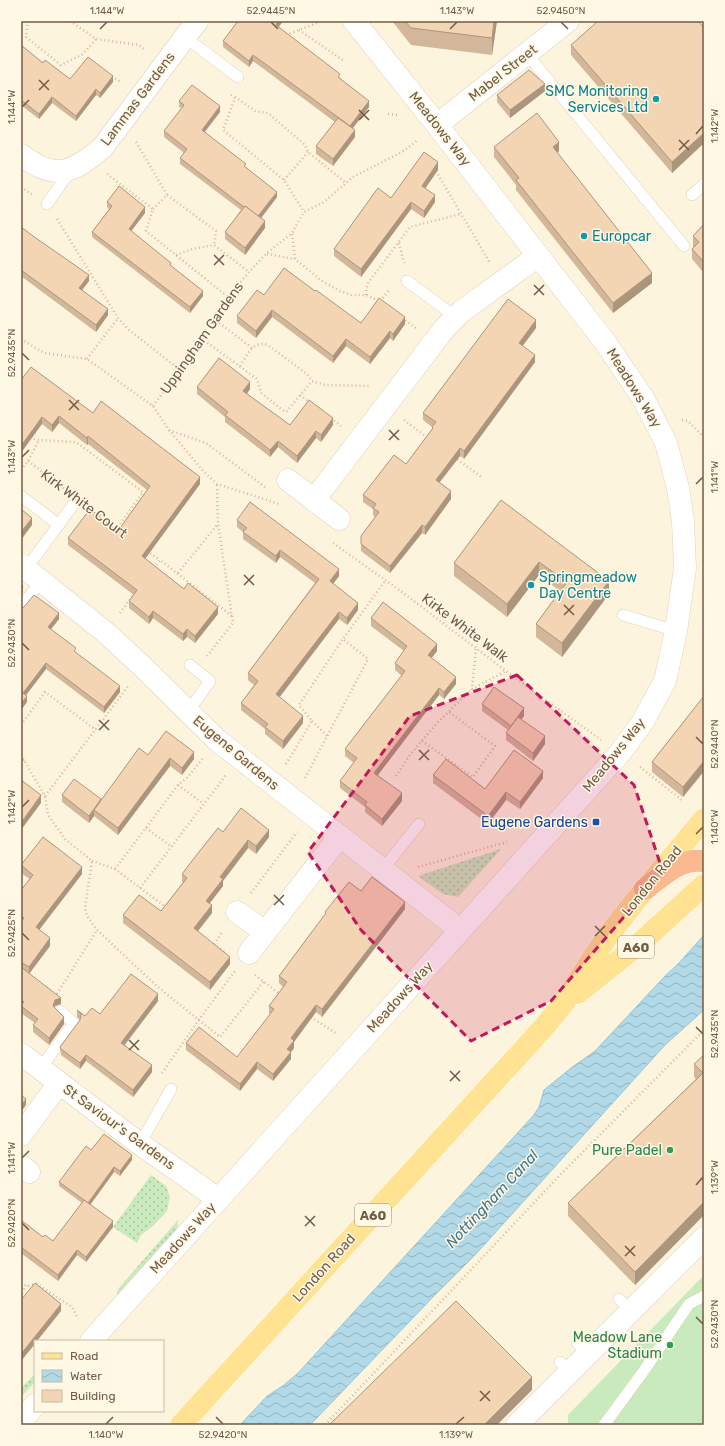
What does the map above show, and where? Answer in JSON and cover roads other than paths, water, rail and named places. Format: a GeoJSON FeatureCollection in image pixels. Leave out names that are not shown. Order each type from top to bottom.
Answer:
{"type":"FeatureCollection","features":[{"type":"Feature","properties":{"kind":"highway"},"geometry":{"type":"LineString","coordinates":[[646,889],[676,866],[690,860],[704,861]]}},
{"type":"Feature","properties":{"kind":"main road","name":"London Road"},"geometry":{"type":"LineString","coordinates":[[181,1425],[427,1156],[563,1004],[605,940],[704,819]]}},
{"type":"Feature","properties":{"kind":"main road","name":"London Road"},"geometry":{"type":"LineString","coordinates":[[563,1004],[638,945],[704,885]]}},
{"type":"Feature","properties":{"kind":"street","name":"Meadows Way"},"geometry":{"type":"LineString","coordinates":[[93,1340],[620,753],[642,723],[665,680],[676,631],[685,568],[683,521],[678,488],[666,443],[643,398],[605,342],[437,124],[354,21]]}},
{"type":"Feature","properties":{"kind":"street","name":"Mabel Street"},"geometry":{"type":"LineString","coordinates":[[437,124],[527,54],[557,24]]}},
{"type":"Feature","properties":{"kind":"street","name":"Lammas Gardens"},"geometry":{"type":"LineString","coordinates":[[80,164],[103,147],[191,29]]}},
{"type":"Feature","properties":{"kind":"street"},"geometry":{"type":"LineString","coordinates":[[21,155],[34,165],[59,172],[80,164]]}},
{"type":"Feature","properties":{"kind":"street"},"geometry":{"type":"LineString","coordinates":[[314,500],[434,342],[456,317],[462,311],[538,256]]}},
{"type":"Feature","properties":{"kind":"street"},"geometry":{"type":"LineString","coordinates":[[279,485],[314,500],[339,520]]}},
{"type":"Feature","properties":{"kind":"street","name":"Eugene Gardens"},"geometry":{"type":"LineString","coordinates":[[29,572],[105,632],[217,740],[460,930]]}},
{"type":"Feature","properties":{"kind":"street"},"geometry":{"type":"LineString","coordinates":[[249,953],[340,836]]}},
{"type":"Feature","properties":{"kind":"street"},"geometry":{"type":"LineString","coordinates":[[238,912],[265,932]]}},
{"type":"Feature","properties":{"kind":"street","name":"St Saviour's Gardens"},"geometry":{"type":"LineString","coordinates":[[21,1054],[140,1144],[218,1199]]}},
{"type":"Feature","properties":{"kind":"street"},"geometry":{"type":"LineString","coordinates":[[21,1135],[59,1083]]}},
{"type":"Feature","properties":{"kind":"street"},"geometry":{"type":"LineString","coordinates":[[517,1425],[565,1367],[625,1305],[704,1238]]}},
{"type":"Feature","properties":{"kind":"street"},"geometry":{"type":"LineString","coordinates":[[21,1421],[34,1406]]}},
{"type":"Feature","properties":{"kind":"lane"},"geometry":{"type":"LineString","coordinates":[[191,29],[238,77]]}},
{"type":"Feature","properties":{"kind":"lane"},"geometry":{"type":"LineString","coordinates":[[527,54],[684,246]]}},
{"type":"Feature","properties":{"kind":"lane","name":"Lammas Gardens"},"geometry":{"type":"LineString","coordinates":[[47,204],[80,164]]}},
{"type":"Feature","properties":{"kind":"lane"},"geometry":{"type":"LineString","coordinates":[[692,195],[704,184]]}},
{"type":"Feature","properties":{"kind":"lane"},"geometry":{"type":"LineString","coordinates":[[407,281],[456,317]]}},
{"type":"Feature","properties":{"kind":"lane"},"geometry":{"type":"LineString","coordinates":[[21,496],[59,524]]}},
{"type":"Feature","properties":{"kind":"lane","name":"Kirk White Court"},"geometry":{"type":"LineString","coordinates":[[21,607],[29,572],[59,524],[73,505]]}},
{"type":"Feature","properties":{"kind":"lane"},"geometry":{"type":"LineString","coordinates":[[623,615],[676,631]]}},
{"type":"Feature","properties":{"kind":"lane"},"geometry":{"type":"LineString","coordinates":[[188,712],[210,681],[193,667]]}},
{"type":"Feature","properties":{"kind":"lane"},"geometry":{"type":"LineString","coordinates":[[383,869],[419,824]]}},
{"type":"Feature","properties":{"kind":"lane"},"geometry":{"type":"LineString","coordinates":[[40,1069],[74,1023],[60,1011]]}},
{"type":"Feature","properties":{"kind":"lane"},"geometry":{"type":"LineString","coordinates":[[140,1144],[171,1089]]}},
{"type":"Feature","properties":{"kind":"lane"},"geometry":{"type":"LineString","coordinates":[[604,1425],[643,1372],[689,1304],[704,1296]]}},
{"type":"Feature","properties":{"kind":"water","name":"Nottingham Canal"},"geometry":{"type":"Polygon","coordinates":[[[704,935],[704,1010],[665,1045],[475,1255],[310,1425],[240,1425],[267,1396],[284,1385],[298,1373],[533,1116],[539,1107],[544,1090],[595,1051],[704,935]]]}},
{"type":"Feature","properties":{"kind":"place","name":"SMC Monitoring Services Ltd"},"geometry":{"type":"Point","coordinates":[656,99]}},
{"type":"Feature","properties":{"kind":"place","name":"Europcar"},"geometry":{"type":"Point","coordinates":[584,236]}},
{"type":"Feature","properties":{"kind":"place","name":"Springmeadow Day Centre"},"geometry":{"type":"Point","coordinates":[531,585]}},
{"type":"Feature","properties":{"kind":"place","name":"Eugene Gardens"},"geometry":{"type":"Point","coordinates":[596,822]}},
{"type":"Feature","properties":{"kind":"place","name":"Pure Padel"},"geometry":{"type":"Point","coordinates":[670,1150]}},
{"type":"Feature","properties":{"kind":"place","name":"Meadow Lane Stadium"},"geometry":{"type":"Point","coordinates":[670,1345]}}]}
